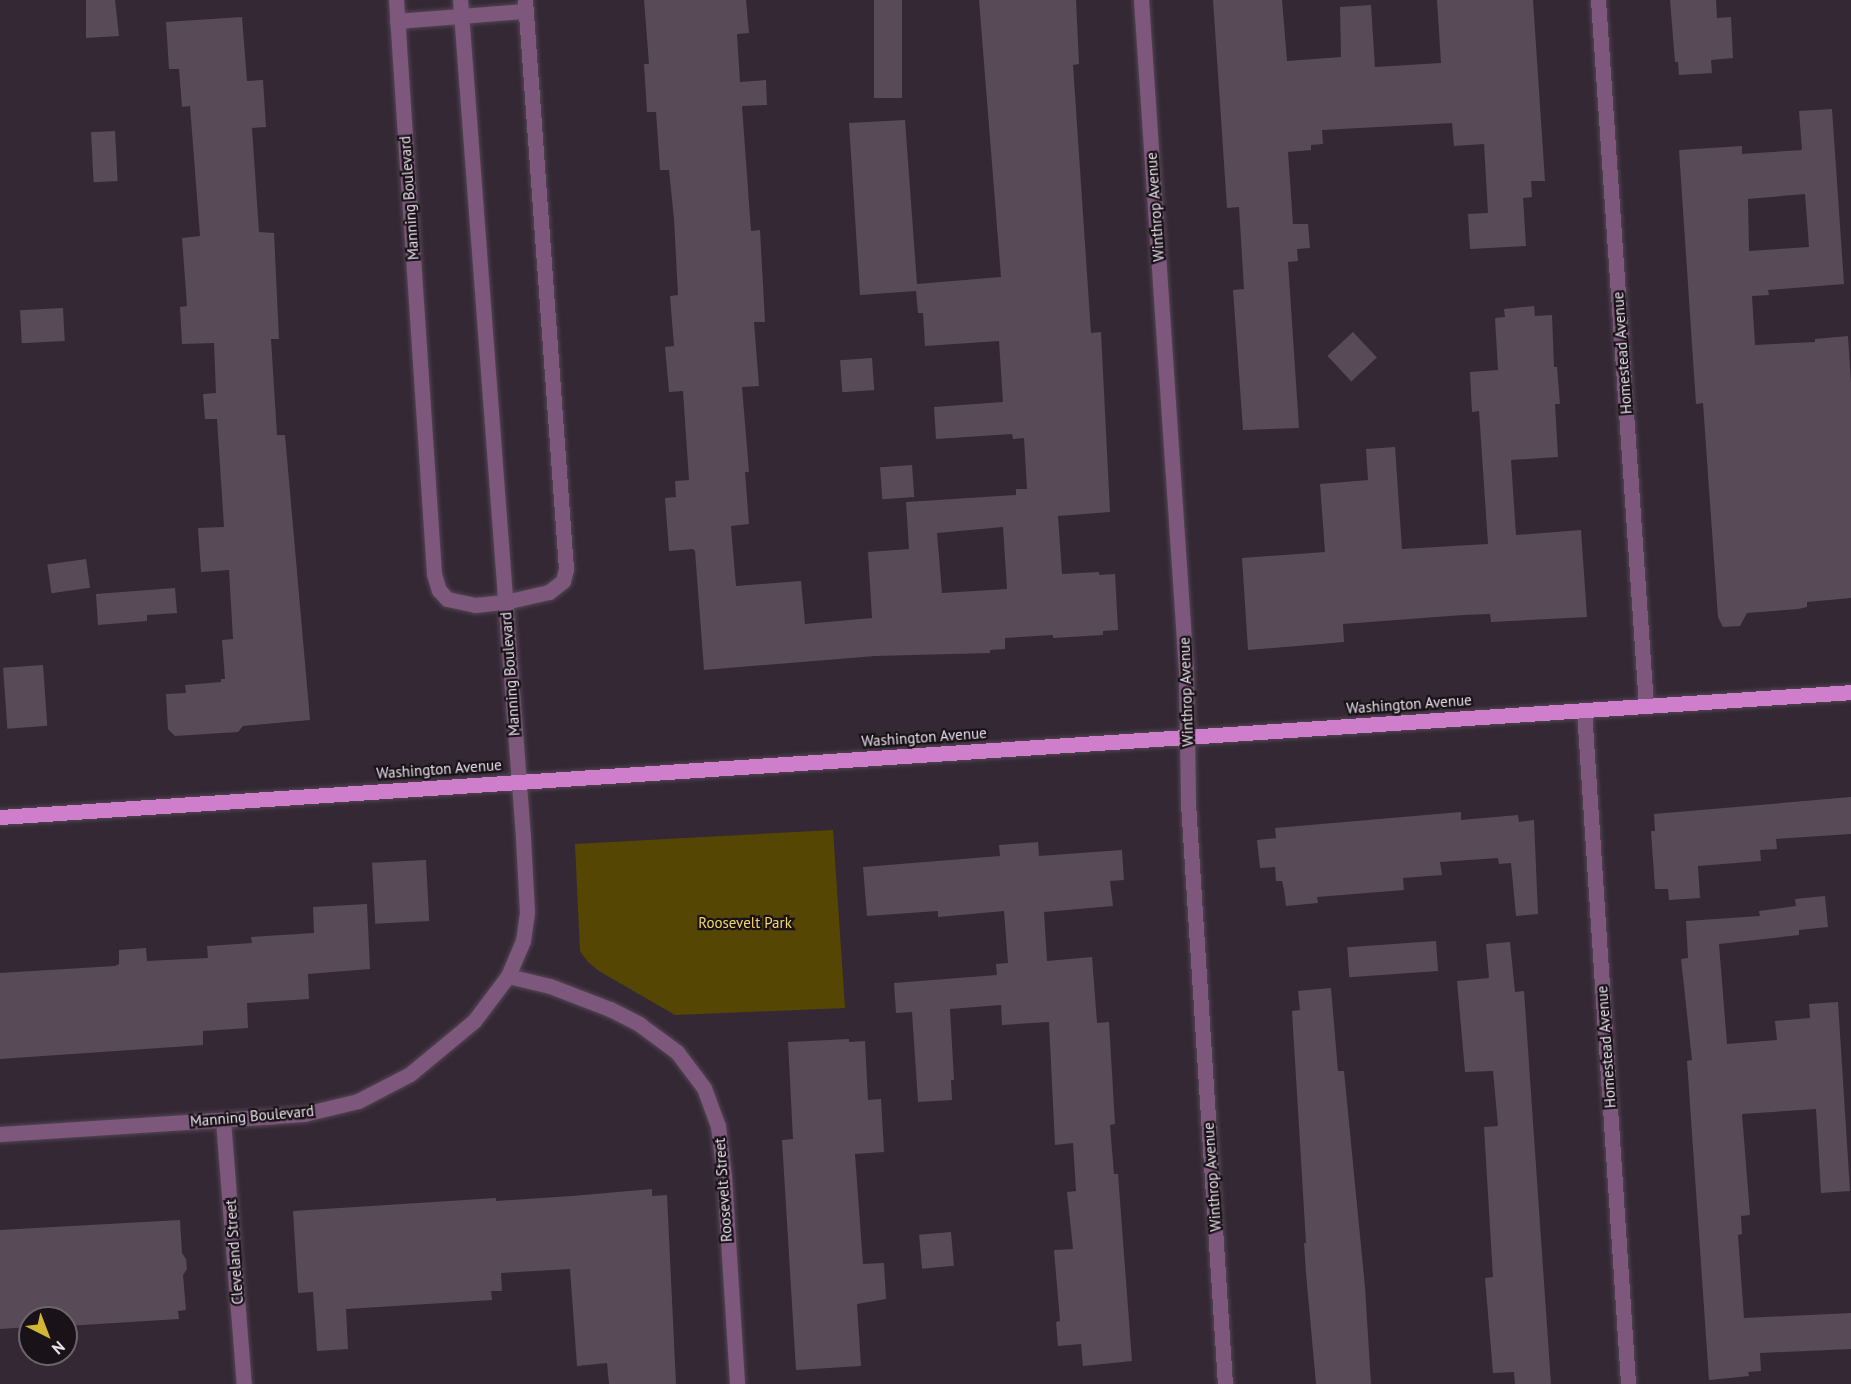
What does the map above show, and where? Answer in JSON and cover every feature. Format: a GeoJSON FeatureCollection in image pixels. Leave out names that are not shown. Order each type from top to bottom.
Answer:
{"type":"FeatureCollection","features":[{"type":"Feature","properties":{"kind":"main road","name":"Washington Avenue"},"geometry":{"type":"LineString","coordinates":[[0,817],[1851,692]]}},
{"type":"Feature","properties":{"kind":"street","name":"Manning Boulevard"},"geometry":{"type":"LineString","coordinates":[[396,0],[397,21],[434,574],[439,590],[447,599],[475,604],[505,602],[553,590],[563,581],[566,569],[525,6],[461,16],[397,21]]}},
{"type":"Feature","properties":{"kind":"street","name":"Manning Boulevard"},"geometry":{"type":"LineString","coordinates":[[0,1134],[304,1114],[358,1101],[393,1084],[425,1064],[474,1022],[508,975],[526,930],[519,782],[459,0]]}},
{"type":"Feature","properties":{"kind":"street","name":"Winthrop Avenue"},"geometry":{"type":"LineString","coordinates":[[1141,0],[1189,737],[1188,803],[1225,1384]]}},
{"type":"Feature","properties":{"kind":"street","name":"Homestead Avenue"},"geometry":{"type":"LineString","coordinates":[[1598,0],[1646,706]]}},
{"type":"Feature","properties":{"kind":"street","name":"Homestead Avenue"},"geometry":{"type":"LineString","coordinates":[[1584,710],[1628,1384]]}},
{"type":"Feature","properties":{"kind":"street","name":"Roosevelt Street"},"geometry":{"type":"LineString","coordinates":[[508,975],[550,986],[610,1009],[639,1024],[676,1052],[704,1088],[718,1126],[724,1176],[736,1384]]}},
{"type":"Feature","properties":{"kind":"street","name":"Cleveland Street"},"geometry":{"type":"LineString","coordinates":[[223,1120],[244,1384]]}},
{"type":"Feature","properties":{"kind":"green space","name":"Roosevelt Park"},"geometry":{"type":"Polygon","coordinates":[[[833,830],[845,1008],[675,1015],[599,971],[580,951],[575,844],[833,830]]]}},
{"type":"Feature","properties":{"kind":"building"},"geometry":{"type":"Polygon","coordinates":[[[86,0],[115,0],[119,36],[86,38],[86,0]]]}},
{"type":"Feature","properties":{"kind":"building"},"geometry":{"type":"Polygon","coordinates":[[[644,0],[746,0],[749,33],[737,34],[740,82],[766,80],[767,105],[742,106],[751,231],[760,230],[765,322],[754,322],[759,386],[742,387],[749,472],[745,472],[749,524],[731,526],[736,586],[801,581],[805,624],[872,618],[868,552],[909,549],[906,502],[1016,495],[1016,489],[1027,489],[1024,438],[1013,439],[1012,434],[936,439],[934,407],[1003,402],[999,341],[925,346],[923,313],[918,313],[916,291],[860,295],[849,123],[905,120],[917,284],[1001,277],[979,0],[1076,0],[1079,64],[1073,65],[1091,333],[1101,332],[1110,512],[1058,516],[1062,574],[1099,572],[1099,575],[1115,574],[1118,630],[1103,631],[1103,635],[1005,638],[1005,649],[990,650],[990,653],[875,656],[704,670],[695,551],[693,549],[669,551],[665,498],[676,497],[675,481],[689,480],[683,391],[669,392],[665,347],[674,346],[670,296],[678,295],[674,219],[669,170],[660,170],[656,112],[647,112],[644,64],[649,64],[644,0]],[[1003,527],[937,533],[942,593],[1007,589],[1003,527]]]}},
{"type":"Feature","properties":{"kind":"building"},"geometry":{"type":"Polygon","coordinates":[[[874,0],[902,0],[902,98],[874,98],[874,0]]]}},
{"type":"Feature","properties":{"kind":"building"},"geometry":{"type":"Polygon","coordinates":[[[1213,0],[1282,0],[1287,61],[1341,57],[1340,7],[1371,5],[1375,67],[1441,63],[1437,0],[1533,0],[1545,181],[1531,181],[1532,197],[1523,198],[1526,246],[1470,249],[1468,214],[1488,213],[1484,144],[1454,146],[1452,123],[1322,130],[1323,144],[1311,145],[1311,150],[1288,152],[1293,224],[1308,224],[1310,248],[1297,249],[1298,261],[1288,262],[1299,428],[1243,430],[1233,290],[1244,289],[1239,207],[1227,208],[1213,0]]]}},
{"type":"Feature","properties":{"kind":"building"},"geometry":{"type":"Polygon","coordinates":[[[1670,0],[1716,0],[1717,18],[1731,17],[1733,58],[1711,60],[1712,73],[1679,75],[1678,62],[1675,62],[1670,0]]]}},
{"type":"Feature","properties":{"kind":"building"},"geometry":{"type":"Polygon","coordinates":[[[242,17],[247,81],[263,80],[266,127],[252,128],[259,232],[274,233],[279,339],[271,339],[277,435],[285,435],[310,720],[243,726],[238,732],[175,736],[168,729],[166,694],[186,693],[185,685],[221,682],[221,679],[225,679],[222,640],[233,639],[229,570],[201,572],[198,528],[224,527],[217,419],[205,419],[203,394],[216,393],[214,343],[182,344],[180,307],[187,306],[182,238],[200,236],[190,106],[182,107],[179,69],[169,69],[166,22],[242,17]]]}},
{"type":"Feature","properties":{"kind":"building"},"geometry":{"type":"Polygon","coordinates":[[[1832,109],[1844,284],[1768,290],[1769,295],[1752,296],[1755,345],[1815,342],[1815,339],[1848,336],[1851,384],[1851,598],[1807,602],[1807,607],[1798,609],[1747,613],[1740,626],[1723,627],[1718,617],[1703,403],[1696,404],[1679,150],[1742,146],[1742,154],[1802,150],[1799,111],[1832,109]],[[1805,194],[1748,199],[1749,251],[1809,247],[1805,194]]]}},
{"type":"Feature","properties":{"kind":"building"},"geometry":{"type":"Polygon","coordinates":[[[115,131],[118,181],[94,182],[91,132],[115,131]]]}},
{"type":"Feature","properties":{"kind":"building"},"geometry":{"type":"Polygon","coordinates":[[[1534,306],[1535,316],[1552,315],[1554,367],[1557,367],[1560,404],[1555,404],[1558,457],[1511,460],[1516,535],[1581,530],[1587,617],[1491,622],[1490,614],[1343,624],[1344,642],[1248,650],[1242,558],[1325,552],[1320,484],[1368,480],[1366,449],[1395,447],[1402,549],[1488,544],[1479,411],[1472,412],[1470,372],[1498,370],[1495,318],[1505,317],[1504,309],[1534,306]]]}},
{"type":"Feature","properties":{"kind":"building"},"geometry":{"type":"Polygon","coordinates":[[[63,308],[65,341],[22,343],[20,310],[63,308]]]}},
{"type":"Feature","properties":{"kind":"building"},"geometry":{"type":"Polygon","coordinates":[[[1353,332],[1377,358],[1351,381],[1327,356],[1353,332]]]}},
{"type":"Feature","properties":{"kind":"building"},"geometry":{"type":"Polygon","coordinates":[[[872,358],[874,390],[842,392],[840,360],[872,358]]]}},
{"type":"Feature","properties":{"kind":"building"},"geometry":{"type":"Polygon","coordinates":[[[912,465],[914,497],[882,499],[880,467],[912,465]]]}},
{"type":"Feature","properties":{"kind":"building"},"geometry":{"type":"Polygon","coordinates":[[[86,559],[90,588],[51,593],[47,564],[86,559]]]}},
{"type":"Feature","properties":{"kind":"building"},"geometry":{"type":"Polygon","coordinates":[[[175,588],[177,613],[147,615],[147,621],[98,625],[96,594],[175,588]]]}},
{"type":"Feature","properties":{"kind":"building"},"geometry":{"type":"Polygon","coordinates":[[[43,665],[47,726],[7,729],[3,668],[43,665]]]}},
{"type":"Feature","properties":{"kind":"building"},"geometry":{"type":"Polygon","coordinates":[[[1851,797],[1851,834],[1776,839],[1777,849],[1760,850],[1761,861],[1698,866],[1700,898],[1669,900],[1668,889],[1655,889],[1651,831],[1655,831],[1654,814],[1851,797]]]}},
{"type":"Feature","properties":{"kind":"building"},"geometry":{"type":"Polygon","coordinates":[[[1461,812],[1461,820],[1518,815],[1519,822],[1534,820],[1538,914],[1516,916],[1511,863],[1499,864],[1498,858],[1440,862],[1442,875],[1403,878],[1404,890],[1317,897],[1318,903],[1286,906],[1282,881],[1276,881],[1275,867],[1260,868],[1257,840],[1276,838],[1275,828],[1461,812]]]}},
{"type":"Feature","properties":{"kind":"building"},"geometry":{"type":"Polygon","coordinates":[[[1038,842],[1039,856],[1122,850],[1124,880],[1110,881],[1113,906],[1044,912],[1047,961],[1092,957],[1097,1023],[1109,1022],[1115,1124],[1110,1125],[1114,1174],[1118,1174],[1132,1361],[1083,1366],[1081,1344],[1058,1346],[1056,1322],[1060,1321],[1054,1250],[1073,1249],[1067,1192],[1076,1191],[1073,1143],[1055,1145],[1049,1022],[1002,1025],[1001,1005],[950,1009],[954,1080],[951,1080],[952,1100],[918,1102],[912,1012],[896,1013],[894,983],[997,975],[996,964],[1008,963],[1004,911],[938,917],[938,911],[867,916],[863,867],[1000,856],[999,845],[1038,842]]]}},
{"type":"Feature","properties":{"kind":"building"},"geometry":{"type":"Polygon","coordinates":[[[426,860],[429,921],[375,924],[372,863],[426,860]]]}},
{"type":"Feature","properties":{"kind":"building"},"geometry":{"type":"Polygon","coordinates":[[[1825,896],[1828,927],[1799,930],[1799,935],[1719,944],[1727,1044],[1777,1040],[1775,1021],[1810,1018],[1809,1004],[1838,1002],[1850,1191],[1821,1193],[1816,1109],[1742,1114],[1750,1215],[1741,1216],[1742,1234],[1738,1235],[1744,1318],[1851,1313],[1851,1349],[1760,1353],[1761,1371],[1748,1372],[1749,1376],[1709,1380],[1687,1061],[1692,1060],[1681,959],[1688,958],[1686,921],[1760,916],[1759,911],[1796,906],[1795,899],[1825,896]]]}},
{"type":"Feature","properties":{"kind":"building"},"geometry":{"type":"Polygon","coordinates":[[[367,904],[370,969],[308,974],[309,999],[247,1003],[248,1028],[203,1031],[203,1045],[0,1059],[0,973],[115,966],[119,964],[119,950],[146,948],[147,961],[208,958],[207,946],[252,943],[251,937],[314,933],[313,907],[367,904]]]}},
{"type":"Feature","properties":{"kind":"building"},"geometry":{"type":"Polygon","coordinates":[[[1436,941],[1438,971],[1349,977],[1347,947],[1436,941]]]}},
{"type":"Feature","properties":{"kind":"building"},"geometry":{"type":"Polygon","coordinates":[[[1510,942],[1515,992],[1524,991],[1551,1384],[1515,1384],[1514,1372],[1493,1373],[1485,1278],[1493,1277],[1484,1127],[1498,1126],[1493,1071],[1465,1072],[1457,981],[1489,978],[1486,944],[1510,942]]]}},
{"type":"Feature","properties":{"kind":"building"},"geometry":{"type":"Polygon","coordinates":[[[1331,988],[1338,1071],[1344,1071],[1365,1287],[1371,1384],[1316,1384],[1304,1243],[1306,1243],[1292,1011],[1300,1010],[1298,991],[1331,988]]]}},
{"type":"Feature","properties":{"kind":"building"},"geometry":{"type":"Polygon","coordinates":[[[849,1039],[849,1042],[865,1041],[868,1100],[881,1099],[884,1152],[855,1154],[863,1264],[884,1263],[886,1299],[857,1304],[861,1366],[796,1370],[782,1140],[793,1139],[788,1042],[849,1039]]]}},
{"type":"Feature","properties":{"kind":"building"},"geometry":{"type":"Polygon","coordinates":[[[652,1189],[652,1196],[667,1195],[676,1384],[609,1384],[607,1363],[577,1366],[570,1269],[501,1273],[502,1291],[491,1291],[492,1300],[346,1309],[348,1349],[317,1351],[313,1292],[298,1293],[293,1211],[496,1198],[496,1201],[652,1189]]]}},
{"type":"Feature","properties":{"kind":"building"},"geometry":{"type":"Polygon","coordinates":[[[180,1220],[182,1253],[186,1259],[187,1269],[183,1275],[186,1310],[178,1311],[179,1319],[78,1325],[78,1306],[18,1306],[18,1328],[0,1329],[0,1230],[180,1220]]]}},
{"type":"Feature","properties":{"kind":"building"},"geometry":{"type":"Polygon","coordinates":[[[951,1232],[954,1266],[922,1269],[919,1235],[951,1232]]]}}]}
